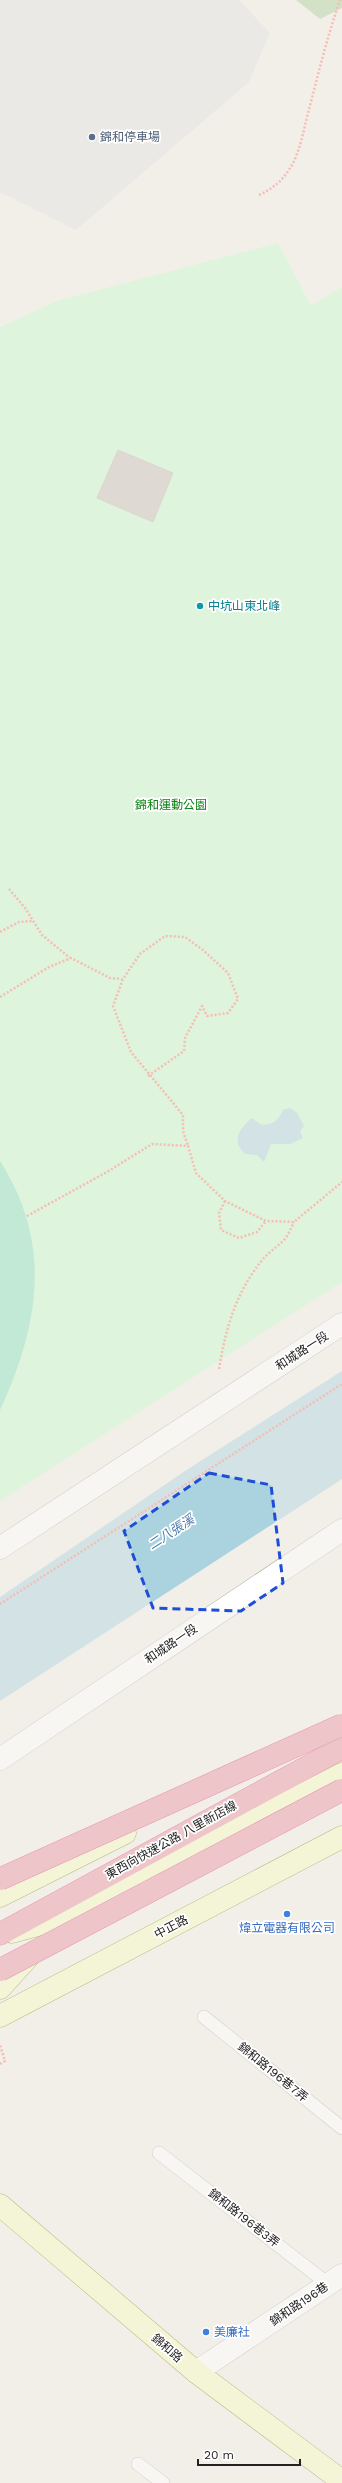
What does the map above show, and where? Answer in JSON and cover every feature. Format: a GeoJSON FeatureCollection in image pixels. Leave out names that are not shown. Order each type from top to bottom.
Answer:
{"type":"FeatureCollection","features":[{"type":"Feature","properties":{"kind":"highway"},"geometry":{"type":"LineString","coordinates":[[0,1879],[342,1724]]}},
{"type":"Feature","properties":{"kind":"highway","name":"東西向快速公路 八里新店線"},"geometry":{"type":"LineString","coordinates":[[0,1935],[342,1748]]}},
{"type":"Feature","properties":{"kind":"highway"},"geometry":{"type":"LineString","coordinates":[[0,1970],[342,1790]]}},
{"type":"Feature","properties":{"kind":"main road"},"geometry":{"type":"LineString","coordinates":[[0,1896],[342,1724]]}},
{"type":"Feature","properties":{"kind":"main road"},"geometry":{"type":"LineString","coordinates":[[0,1935],[64,1918],[342,1774]]}},
{"type":"Feature","properties":{"kind":"main road","name":"中正路"},"geometry":{"type":"LineString","coordinates":[[0,2016],[342,1837]]}},
{"type":"Feature","properties":{"kind":"main road"},"geometry":{"type":"LineString","coordinates":[[0,1988],[64,1918]]}},
{"type":"Feature","properties":{"kind":"main road","name":"錦和路"},"geometry":{"type":"LineString","coordinates":[[0,2205],[196,2372],[342,2481]]}},
{"type":"Feature","properties":{"kind":"street","name":"和城路一段"},"geometry":{"type":"LineString","coordinates":[[0,1548],[342,1324]]}},
{"type":"Feature","properties":{"kind":"street","name":"和城路一段"},"geometry":{"type":"LineString","coordinates":[[0,1759],[342,1530]]}},
{"type":"Feature","properties":{"kind":"street","name":"錦和路196巷"},"geometry":{"type":"LineString","coordinates":[[196,2372],[335,2280]]}},
{"type":"Feature","properties":{"kind":"lane","name":"錦和路196巷7弄"},"geometry":{"type":"LineString","coordinates":[[204,2017],[339,2122]]}},
{"type":"Feature","properties":{"kind":"lane","name":"錦和路196巷3弄"},"geometry":{"type":"LineString","coordinates":[[159,2153],[335,2280]]}},
{"type":"Feature","properties":{"kind":"lane"},"geometry":{"type":"LineString","coordinates":[[138,2464],[164,2483]]}},
{"type":"Feature","properties":{"kind":"path"},"geometry":{"type":"LineString","coordinates":[[259,195],[275,187],[290,169],[300,144],[323,60],[327,37],[340,0]]}},
{"type":"Feature","properties":{"kind":"path"},"geometry":{"type":"LineString","coordinates":[[9,889],[25,908],[42,935],[70,958],[110,978],[123,979]]}},
{"type":"Feature","properties":{"kind":"path"},"geometry":{"type":"LineString","coordinates":[[0,932],[19,922],[32,921]]}},
{"type":"Feature","properties":{"kind":"path"},"geometry":{"type":"LineString","coordinates":[[148,1076],[184,1052],[185,1038],[202,1006],[207,1016],[228,1013],[238,999],[228,973],[186,937],[165,936],[140,954],[123,979],[113,1006],[131,1052],[148,1076],[183,1116],[183,1131],[196,1173],[225,1201],[266,1221],[294,1222]]}},
{"type":"Feature","properties":{"kind":"path"},"geometry":{"type":"LineString","coordinates":[[0,997],[49,967],[70,958]]}},
{"type":"Feature","properties":{"kind":"path"},"geometry":{"type":"LineString","coordinates":[[26,1216],[107,1172],[152,1144],[188,1146]]}},
{"type":"Feature","properties":{"kind":"path"},"geometry":{"type":"LineString","coordinates":[[213,1409],[225,1330],[238,1297],[264,1258],[285,1239],[294,1222],[342,1182]]}},
{"type":"Feature","properties":{"kind":"path"},"geometry":{"type":"LineString","coordinates":[[225,1201],[219,1213],[221,1230],[239,1238],[257,1232],[266,1221]]}},
{"type":"Feature","properties":{"kind":"path"},"geometry":{"type":"LineString","coordinates":[[0,1604],[342,1384]]}},
{"type":"Feature","properties":{"kind":"path"},"geometry":{"type":"LineString","coordinates":[[0,2044],[5,2061],[0,2064]]}},
{"type":"Feature","properties":{"kind":"highlighted area"},"geometry":{"type":"Polygon","coordinates":[[[209,1473],[271,1485],[283,1583],[241,1611],[153,1608],[124,1531],[209,1473]]]}},
{"type":"Feature","properties":{"kind":"green space"},"geometry":{"type":"Polygon","coordinates":[[[296,0],[342,0],[342,8],[320,19],[296,0]]]}},
{"type":"Feature","properties":{"kind":"green space","name":"錦和運動公園"},"geometry":{"type":"Polygon","coordinates":[[[278,243],[311,306],[342,287],[342,1282],[0,1501],[0,327],[57,301],[278,243]]]}},
{"type":"Feature","properties":{"kind":"green space"},"geometry":{"type":"Polygon","coordinates":[[[0,1161],[17,1192],[28,1223],[34,1254],[34,1285],[31,1316],[24,1347],[0,1410],[0,1161]]]}},
{"type":"Feature","properties":{"kind":"shaded area","name":"錦和停車場"},"geometry":{"type":"Polygon","coordinates":[[[0,0],[239,0],[270,33],[249,82],[76,230],[0,192],[0,0]]]}},
{"type":"Feature","properties":{"kind":"water"},"geometry":{"type":"Polygon","coordinates":[[[290,1108],[297,1113],[304,1126],[300,1131],[303,1138],[290,1144],[271,1144],[264,1162],[257,1155],[245,1154],[238,1144],[238,1135],[243,1126],[252,1118],[262,1125],[270,1124],[279,1117],[283,1110],[290,1108]]]}},
{"type":"Feature","properties":{"kind":"water","name":"二八張溪"},"geometry":{"type":"Polygon","coordinates":[[[342,1371],[342,1479],[0,1701],[0,1597],[185,1471],[342,1371]]]}},
{"type":"Feature","properties":{"kind":"building"},"geometry":{"type":"Polygon","coordinates":[[[118,450],[173,473],[153,522],[97,498],[118,450]]]}},
{"type":"Feature","properties":{"kind":"place","name":"錦和停車場"},"geometry":{"type":"Point","coordinates":[92,137]}},
{"type":"Feature","properties":{"kind":"place","name":"中坑山東北峰"},"geometry":{"type":"Point","coordinates":[200,606]}},
{"type":"Feature","properties":{"kind":"place","name":"煒立電器有限公司"},"geometry":{"type":"Point","coordinates":[287,1914]}},
{"type":"Feature","properties":{"kind":"place","name":"美廉社"},"geometry":{"type":"Point","coordinates":[206,2332]}}]}
